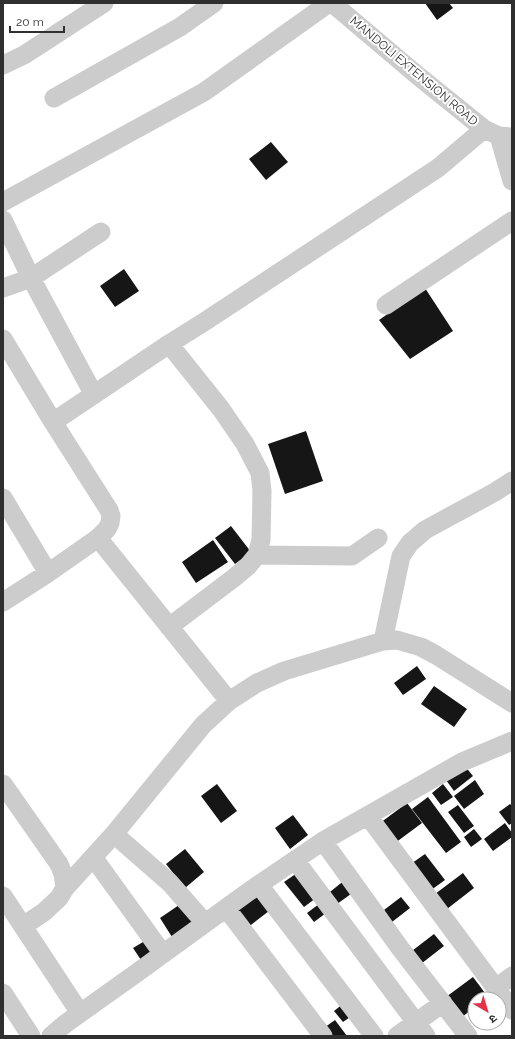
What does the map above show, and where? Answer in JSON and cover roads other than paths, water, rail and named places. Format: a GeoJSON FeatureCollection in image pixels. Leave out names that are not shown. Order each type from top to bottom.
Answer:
{"type":"FeatureCollection","features":[{"type":"Feature","properties":{"kind":"street"},"geometry":{"type":"LineString","coordinates":[[3,65],[24,55],[104,3]]}},
{"type":"Feature","properties":{"kind":"street"},"geometry":{"type":"LineString","coordinates":[[54,98],[180,27],[214,3]]}},
{"type":"Feature","properties":{"kind":"street"},"geometry":{"type":"LineString","coordinates":[[3,202],[204,92],[331,3]]}},
{"type":"Feature","properties":{"kind":"street","name":"MANDOLI EXTENSION ROAD"},"geometry":{"type":"LineString","coordinates":[[331,3],[417,75],[498,134]]}},
{"type":"Feature","properties":{"kind":"street"},"geometry":{"type":"LineString","coordinates":[[53,422],[438,168],[498,134],[512,178]]}},
{"type":"Feature","properties":{"kind":"street"},"geometry":{"type":"LineString","coordinates":[[3,220],[31,278],[94,395]]}},
{"type":"Feature","properties":{"kind":"street"},"geometry":{"type":"LineString","coordinates":[[386,306],[512,221]]}},
{"type":"Feature","properties":{"kind":"street"},"geometry":{"type":"LineString","coordinates":[[3,288],[31,278],[101,232]]}},
{"type":"Feature","properties":{"kind":"street"},"geometry":{"type":"LineString","coordinates":[[3,339],[53,422],[109,510],[111,516],[107,529],[98,538],[48,572],[4,599]]}},
{"type":"Feature","properties":{"kind":"street"},"geometry":{"type":"LineString","coordinates":[[169,627],[248,566],[257,555],[261,540],[262,491],[260,473],[245,444],[221,409],[170,344]]}},
{"type":"Feature","properties":{"kind":"street"},"geometry":{"type":"LineString","coordinates":[[383,641],[401,556],[410,543],[425,530],[495,492],[512,481]]}},
{"type":"Feature","properties":{"kind":"street"},"geometry":{"type":"LineString","coordinates":[[3,498],[48,572]]}},
{"type":"Feature","properties":{"kind":"street"},"geometry":{"type":"LineString","coordinates":[[98,538],[229,701]]}},
{"type":"Feature","properties":{"kind":"street"},"geometry":{"type":"LineString","coordinates":[[257,555],[352,556],[378,538]]}},
{"type":"Feature","properties":{"kind":"street"},"geometry":{"type":"LineString","coordinates":[[23,926],[44,912],[59,898],[65,888],[114,834],[203,725],[229,701],[257,683],[284,671],[383,641],[397,640],[421,647],[436,655],[512,703]]}},
{"type":"Feature","properties":{"kind":"street"},"geometry":{"type":"LineString","coordinates":[[51,1036],[65,1024],[205,923],[323,841],[462,762],[510,746]]}},
{"type":"Feature","properties":{"kind":"street"},"geometry":{"type":"LineString","coordinates":[[3,784],[59,864],[63,874],[65,888]]}},
{"type":"Feature","properties":{"kind":"street"},"geometry":{"type":"LineString","coordinates":[[368,816],[512,1010]]}},
{"type":"Feature","properties":{"kind":"street"},"geometry":{"type":"LineString","coordinates":[[114,834],[170,883],[205,923]]}},
{"type":"Feature","properties":{"kind":"street"},"geometry":{"type":"LineString","coordinates":[[323,841],[400,948],[468,1036]]}},
{"type":"Feature","properties":{"kind":"street"},"geometry":{"type":"LineString","coordinates":[[93,857],[163,954]]}},
{"type":"Feature","properties":{"kind":"street"},"geometry":{"type":"LineString","coordinates":[[295,860],[421,1029]]}},
{"type":"Feature","properties":{"kind":"street"},"geometry":{"type":"LineString","coordinates":[[259,885],[374,1036]]}},
{"type":"Feature","properties":{"kind":"street"},"geometry":{"type":"LineString","coordinates":[[3,896],[80,1013]]}},
{"type":"Feature","properties":{"kind":"street"},"geometry":{"type":"LineString","coordinates":[[226,908],[322,1036]]}},
{"type":"Feature","properties":{"kind":"street"},"geometry":{"type":"LineString","coordinates":[[496,988],[512,976]]}},
{"type":"Feature","properties":{"kind":"street"},"geometry":{"type":"LineString","coordinates":[[3,993],[31,1036]]}},
{"type":"Feature","properties":{"kind":"street"},"geometry":{"type":"LineString","coordinates":[[396,1036],[421,1029],[443,1003]]}}]}
